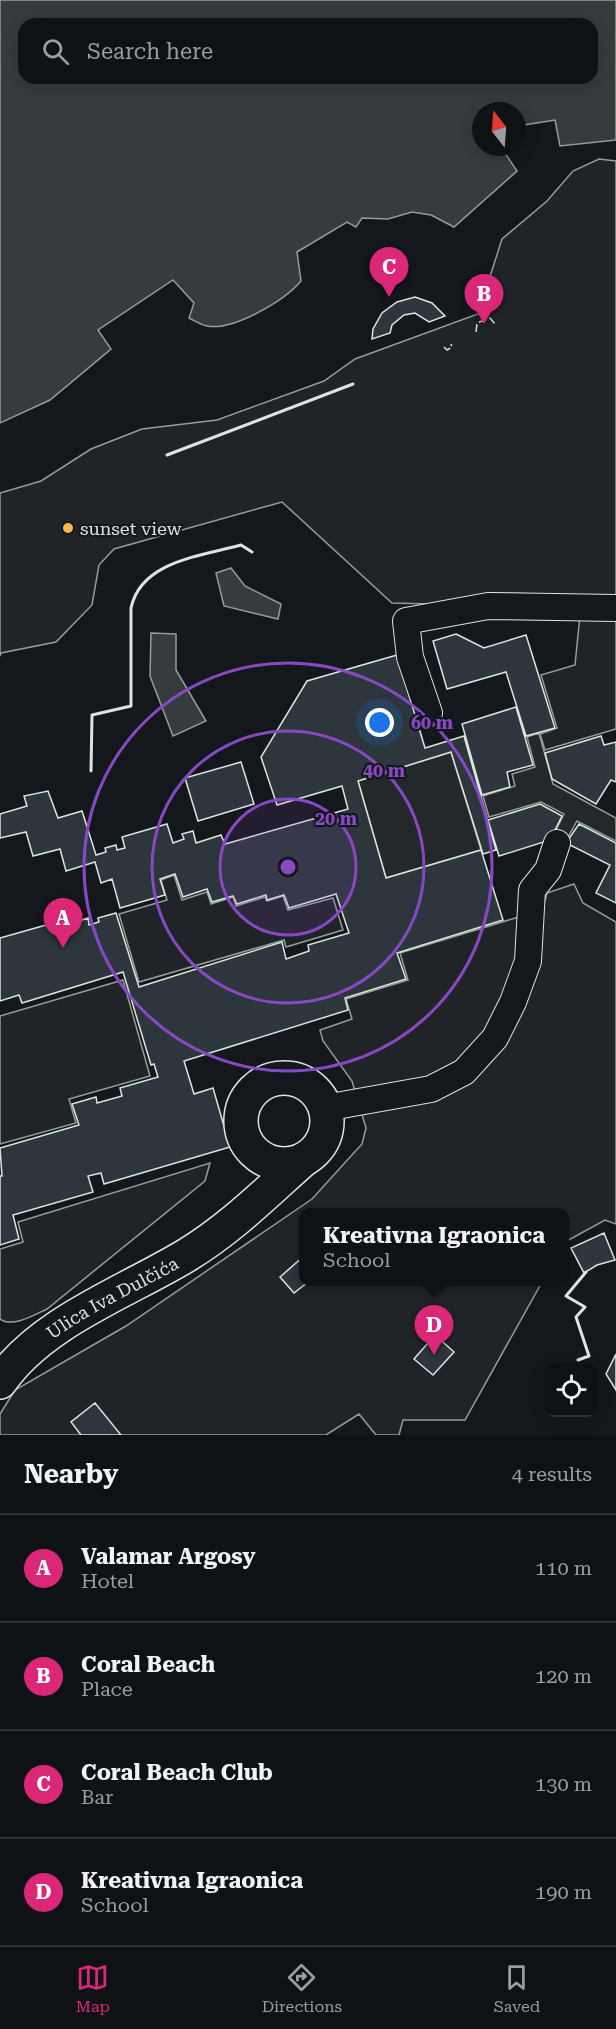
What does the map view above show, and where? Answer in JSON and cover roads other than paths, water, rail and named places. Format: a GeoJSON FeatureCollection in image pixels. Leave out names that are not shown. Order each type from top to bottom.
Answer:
{"type":"FeatureCollection","features":[{"type":"Feature","properties":{"kind":"main road"},"geometry":{"type":"LineString","coordinates":[[279,1079],[294,1079],[308,1085],[318,1095],[325,1108],[327,1127],[323,1140],[315,1152],[303,1160],[289,1164],[274,1163],[260,1156],[250,1146],[243,1133],[242,1119],[245,1104],[253,1092],[265,1083],[279,1079]]}},
{"type":"Feature","properties":{"kind":"main road","name":"Ulica Iva Dulčića"},"geometry":{"type":"LineString","coordinates":[[234,1221],[249,1194],[252,1176],[250,1146]]}},
{"type":"Feature","properties":{"kind":"main road","name":"Ulica Iva Dulčića"},"geometry":{"type":"LineString","coordinates":[[5,1365],[43,1338],[189,1254],[234,1221],[303,1160]]}},
{"type":"Feature","properties":{"kind":"lane"},"geometry":{"type":"LineString","coordinates":[[429,713],[410,657],[406,621],[488,606],[616,608]]}},
{"type":"Feature","properties":{"kind":"lane"},"geometry":{"type":"LineString","coordinates":[[325,1108],[431,1089],[464,1072],[495,1038],[513,1002],[528,961],[532,890],[548,870],[557,843]]}},
{"type":"Feature","properties":{"kind":"place","name":"Coral Beach Club"},"geometry":{"type":"Point","coordinates":[389,297]}},
{"type":"Feature","properties":{"kind":"place","name":"Coral Beach"},"geometry":{"type":"Point","coordinates":[484,324]}},
{"type":"Feature","properties":{"kind":"place","name":"sunset view"},"geometry":{"type":"Point","coordinates":[68,528]}},
{"type":"Feature","properties":{"kind":"place","name":"Valamar Argosy"},"geometry":{"type":"Point","coordinates":[63,948]}},
{"type":"Feature","properties":{"kind":"place","name":"Kreativna Igraonica"},"geometry":{"type":"Point","coordinates":[434,1355]}}]}
